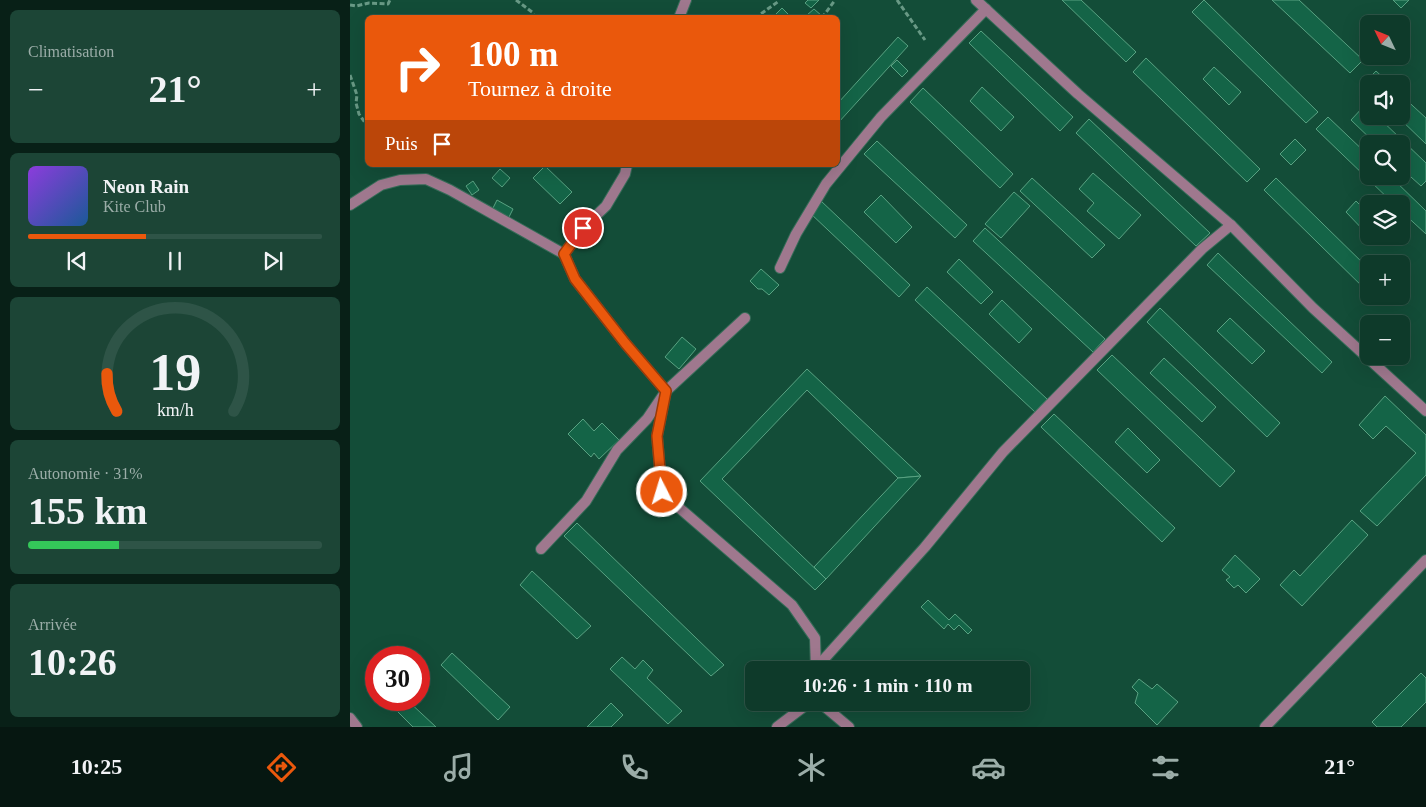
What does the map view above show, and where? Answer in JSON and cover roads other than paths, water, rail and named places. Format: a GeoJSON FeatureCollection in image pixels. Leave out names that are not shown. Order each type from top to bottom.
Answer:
{"type":"FeatureCollection","features":[{"type":"Feature","properties":{"kind":"street"},"geometry":{"type":"LineString","coordinates":[[680,15],[686,0]]}},
{"type":"Feature","properties":{"kind":"street"},"geometry":{"type":"LineString","coordinates":[[976,0],[1078,94],[1231,226],[1313,308],[1426,411]]}},
{"type":"Feature","properties":{"kind":"street"},"geometry":{"type":"LineString","coordinates":[[840,167],[881,117],[986,9]]}},
{"type":"Feature","properties":{"kind":"street"},"geometry":{"type":"LineString","coordinates":[[564,254],[583,228],[606,206],[625,174],[627,167]]}},
{"type":"Feature","properties":{"kind":"street"},"geometry":{"type":"LineString","coordinates":[[780,268],[796,234],[826,184],[840,167]]}},
{"type":"Feature","properties":{"kind":"street"},"geometry":{"type":"LineString","coordinates":[[350,205],[381,185],[400,180],[426,179],[450,190],[564,254],[575,279],[625,343],[666,391]]}},
{"type":"Feature","properties":{"kind":"street"},"geometry":{"type":"LineString","coordinates":[[823,661],[925,547],[1003,452],[1202,249],[1231,226]]}},
{"type":"Feature","properties":{"kind":"street"},"geometry":{"type":"LineString","coordinates":[[541,549],[586,501],[617,450],[647,419],[666,391],[745,318]]}},
{"type":"Feature","properties":{"kind":"street"},"geometry":{"type":"LineString","coordinates":[[666,391],[657,436],[662,492],[792,605],[815,638],[816,661]]}},
{"type":"Feature","properties":{"kind":"street"},"geometry":{"type":"LineString","coordinates":[[1265,727],[1426,560]]}},
{"type":"Feature","properties":{"kind":"street"},"geometry":{"type":"LineString","coordinates":[[777,727],[798,711]]}},
{"type":"Feature","properties":{"kind":"street"},"geometry":{"type":"LineString","coordinates":[[830,711],[849,727]]}},
{"type":"Feature","properties":{"kind":"street"},"geometry":{"type":"LineString","coordinates":[[350,718],[357,727]]}}]}
